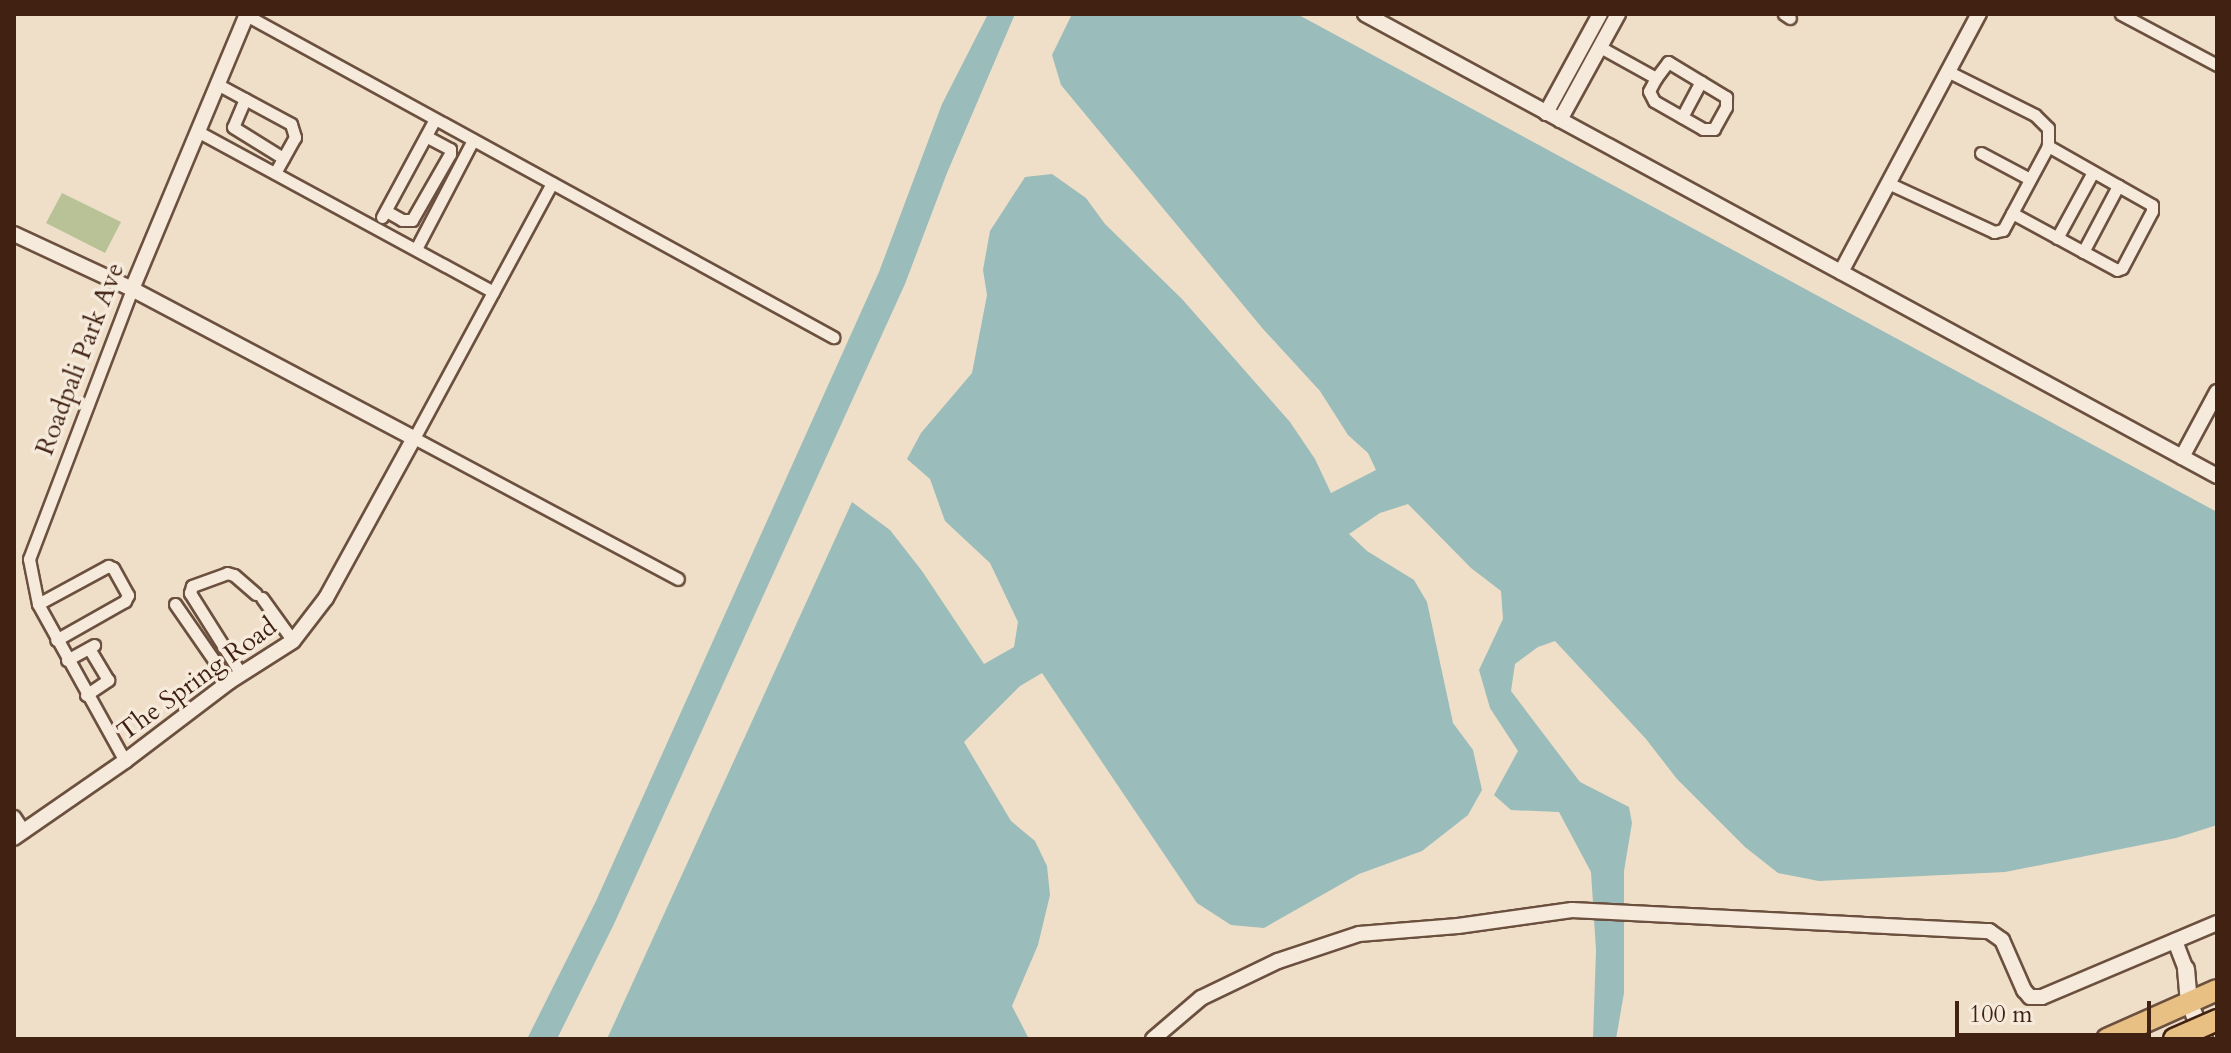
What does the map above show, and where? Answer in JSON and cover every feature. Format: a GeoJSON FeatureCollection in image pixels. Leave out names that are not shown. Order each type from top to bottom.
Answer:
{"type":"FeatureCollection","features":[{"type":"Feature","properties":{"kind":"highway"},"geometry":{"type":"LineString","coordinates":[[2107,1039],[2189,1002],[2215,995]]}},
{"type":"Feature","properties":{"kind":"highway"},"geometry":{"type":"LineString","coordinates":[[2174,1039],[2217,1020]]}},
{"type":"Feature","properties":{"kind":"main road"},"geometry":{"type":"LineString","coordinates":[[2186,969],[2215,995]]}},
{"type":"Feature","properties":{"kind":"main road"},"geometry":{"type":"LineString","coordinates":[[2186,969],[2189,1002],[2204,1039]]}},
{"type":"Feature","properties":{"kind":"street"},"geometry":{"type":"LineString","coordinates":[[246,14],[833,337]]}},
{"type":"Feature","properties":{"kind":"street","name":"Roadpali Park Ave"},"geometry":{"type":"LineString","coordinates":[[125,761],[38,604],[29,559],[132,289],[246,14]]}},
{"type":"Feature","properties":{"kind":"street"},"geometry":{"type":"LineString","coordinates":[[1365,14],[2217,476]]}},
{"type":"Feature","properties":{"kind":"street"},"geometry":{"type":"LineString","coordinates":[[1546,113],[1600,14]]}},
{"type":"Feature","properties":{"kind":"street"},"geometry":{"type":"LineString","coordinates":[[1560,120],[1618,14]]}},
{"type":"Feature","properties":{"kind":"street"},"geometry":{"type":"LineString","coordinates":[[1841,272],[1979,14]]}},
{"type":"Feature","properties":{"kind":"street"},"geometry":{"type":"LineString","coordinates":[[2121,14],[2217,65]]}},
{"type":"Feature","properties":{"kind":"street"},"geometry":{"type":"LineString","coordinates":[[1600,47],[1656,78]]}},
{"type":"Feature","properties":{"kind":"street"},"geometry":{"type":"LineString","coordinates":[[1668,62],[1728,101],[1714,129],[1703,129],[1650,97],[1656,78],[1668,62]]}},
{"type":"Feature","properties":{"kind":"street"},"geometry":{"type":"LineString","coordinates":[[1888,183],[1994,232],[2003,230],[2048,146],[2048,128],[2035,115],[1947,71]]}},
{"type":"Feature","properties":{"kind":"street"},"geometry":{"type":"LineString","coordinates":[[1682,117],[1701,82]]}},
{"type":"Feature","properties":{"kind":"street"},"geometry":{"type":"LineString","coordinates":[[217,84],[291,124],[295,137],[275,173]]}},
{"type":"Feature","properties":{"kind":"street"},"geometry":{"type":"LineString","coordinates":[[245,99],[233,127],[283,158]]}},
{"type":"Feature","properties":{"kind":"street"},"geometry":{"type":"LineString","coordinates":[[377,227],[435,119]]}},
{"type":"Feature","properties":{"kind":"street"},"geometry":{"type":"LineString","coordinates":[[197,131],[493,292]]}},
{"type":"Feature","properties":{"kind":"street"},"geometry":{"type":"LineString","coordinates":[[386,211],[402,220],[412,220],[450,154],[450,149],[426,136]]}},
{"type":"Feature","properties":{"kind":"street"},"geometry":{"type":"LineString","coordinates":[[416,249],[473,140]]}},
{"type":"Feature","properties":{"kind":"street"},"geometry":{"type":"LineString","coordinates":[[2012,213],[2117,270],[2122,268],[2152,205],[2048,146]]}},
{"type":"Feature","properties":{"kind":"street"},"geometry":{"type":"LineString","coordinates":[[1981,153],[2030,179]]}},
{"type":"Feature","properties":{"kind":"street"},"geometry":{"type":"LineString","coordinates":[[2057,238],[2093,172]]}},
{"type":"Feature","properties":{"kind":"street"},"geometry":{"type":"LineString","coordinates":[[414,438],[552,183]]}},
{"type":"Feature","properties":{"kind":"street"},"geometry":{"type":"LineString","coordinates":[[2083,252],[2118,186]]}},
{"type":"Feature","properties":{"kind":"street"},"geometry":{"type":"LineString","coordinates":[[14,234],[132,289],[678,579]]}},
{"type":"Feature","properties":{"kind":"street"},"geometry":{"type":"LineString","coordinates":[[2182,457],[2217,392]]}},
{"type":"Feature","properties":{"kind":"street","name":"The Spring Road"},"geometry":{"type":"LineString","coordinates":[[19,835],[125,761],[235,678],[293,641],[326,598],[414,438]]}},
{"type":"Feature","properties":{"kind":"street"},"geometry":{"type":"LineString","coordinates":[[38,604],[108,566],[128,595],[125,601],[56,640]]}},
{"type":"Feature","properties":{"kind":"street"},"geometry":{"type":"LineString","coordinates":[[235,678],[190,593],[192,586],[227,573],[234,575],[259,596],[293,641]]}},
{"type":"Feature","properties":{"kind":"street"},"geometry":{"type":"LineString","coordinates":[[175,604],[235,678]]}},
{"type":"Feature","properties":{"kind":"street"},"geometry":{"type":"LineString","coordinates":[[67,660],[92,646],[108,680],[105,686],[86,695]]}},
{"type":"Feature","properties":{"kind":"street"},"geometry":{"type":"LineString","coordinates":[[14,816],[19,835]]}},
{"type":"Feature","properties":{"kind":"street"},"geometry":{"type":"LineString","coordinates":[[1153,1039],[1201,998],[1278,961],[1359,934],[1458,926],[1572,910],[1989,931],[2002,940],[2030,997],[2042,997],[2217,923]]}},
{"type":"Feature","properties":{"kind":"street"},"geometry":{"type":"LineString","coordinates":[[2175,941],[2186,969]]}},
{"type":"Feature","properties":{"kind":"green space"},"geometry":{"type":"Polygon","coordinates":[[[62,193],[121,222],[105,253],[46,223],[62,193]]]}},
{"type":"Feature","properties":{"kind":"water"},"geometry":{"type":"Polygon","coordinates":[[[988,14],[1015,14],[947,173],[905,284],[614,924],[557,1039],[527,1039],[596,901],[879,272],[942,104],[988,14]]]}},
{"type":"Feature","properties":{"kind":"water"},"geometry":{"type":"Polygon","coordinates":[[[1072,14],[1297,14],[2217,512],[2217,825],[2176,838],[2005,872],[1819,881],[1778,873],[1745,847],[1677,779],[1646,739],[1555,641],[1538,647],[1515,664],[1511,691],[1580,782],[1629,807],[1632,823],[1624,871],[1624,993],[1616,1039],[1593,1039],[1596,950],[1591,872],[1559,812],[1511,810],[1494,795],[1518,751],[1490,708],[1479,670],[1503,619],[1501,591],[1471,568],[1408,504],[1380,513],[1349,534],[1367,551],[1414,580],[1427,602],[1453,723],[1473,750],[1482,790],[1468,815],[1422,851],[1359,874],[1264,928],[1231,925],[1197,903],[1042,673],[1020,686],[964,742],[1011,821],[1035,841],[1047,866],[1050,895],[1038,945],[1012,1006],[1029,1039],[607,1039],[852,502],[890,530],[922,571],[984,664],[1014,647],[1018,622],[990,563],[945,521],[930,479],[907,459],[921,433],[972,373],[987,295],[983,270],[990,231],[1025,177],[1052,174],[1086,198],[1105,224],[1182,299],[1290,422],[1315,459],[1331,493],[1376,470],[1368,453],[1348,435],[1320,391],[1263,329],[1061,85],[1052,55],[1072,14]]]}}]}
